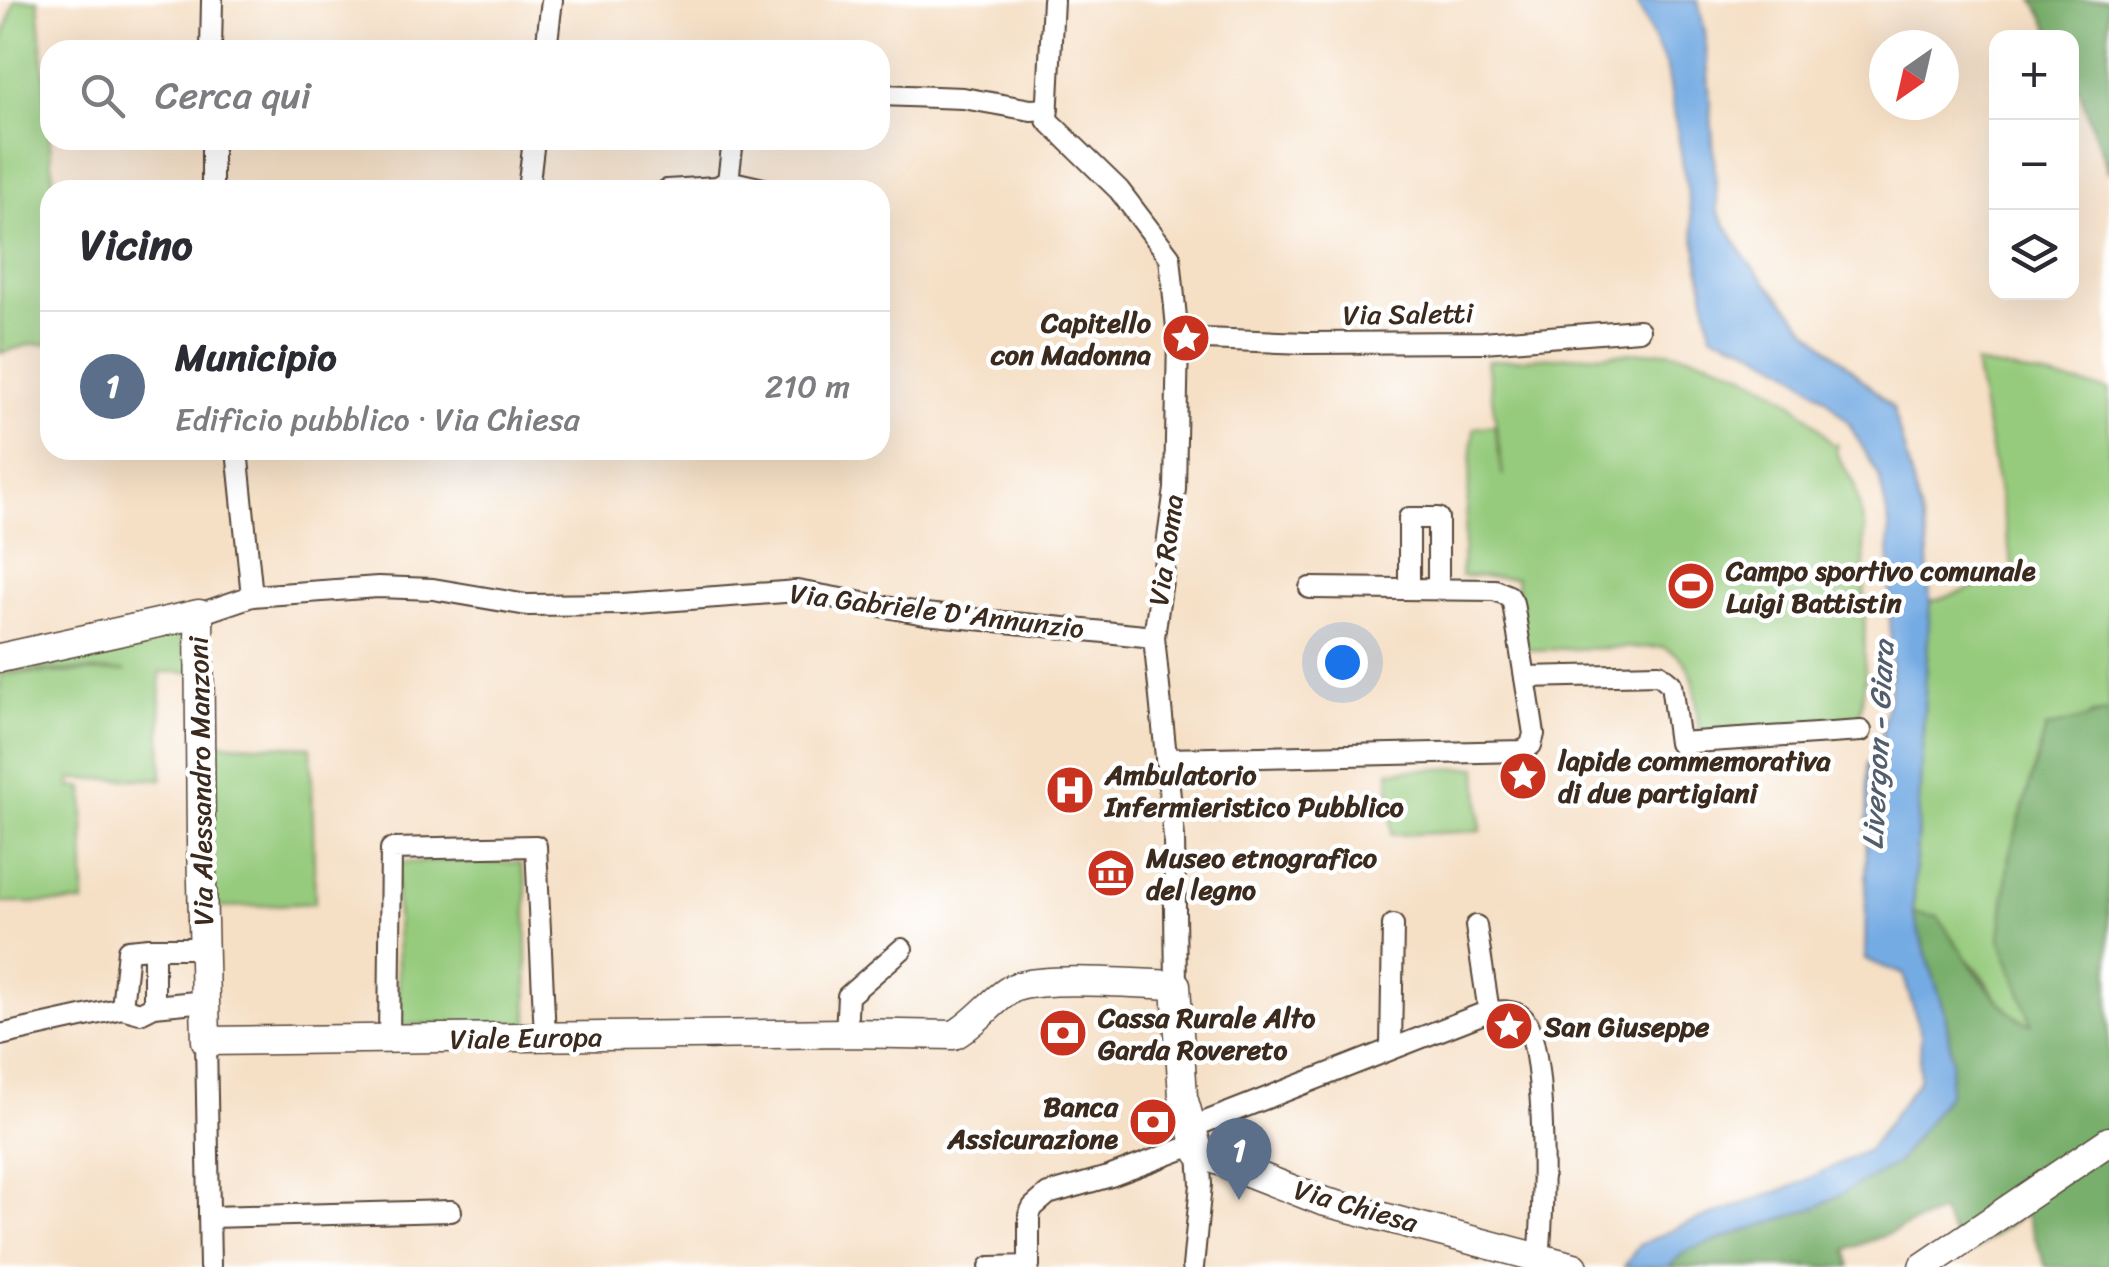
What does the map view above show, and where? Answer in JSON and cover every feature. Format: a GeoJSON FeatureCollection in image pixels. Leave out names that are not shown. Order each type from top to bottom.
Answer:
{"type":"FeatureCollection","features":[{"type":"Feature","properties":{"kind":"main road","name":"Via Gabriele D'Annunzio"},"geometry":{"type":"LineString","coordinates":[[3,657],[200,614]]}},
{"type":"Feature","properties":{"kind":"main road","name":"Via Alessandro Manzoni"},"geometry":{"type":"LineString","coordinates":[[200,614],[206,1041]]}},
{"type":"Feature","properties":{"kind":"main road","name":"Viale Europa"},"geometry":{"type":"LineString","coordinates":[[206,1041],[954,1035],[970,1027],[1014,988],[1070,983],[1176,985]]}},
{"type":"Feature","properties":{"kind":"main road","name":"Via Roma"},"geometry":{"type":"LineString","coordinates":[[1176,985],[1182,1096],[1195,1142]]}},
{"type":"Feature","properties":{"kind":"main road"},"geometry":{"type":"LineString","coordinates":[[1923,1267],[2109,1141]]}},
{"type":"Feature","properties":{"kind":"main road","name":"Via Chiesa"},"geometry":{"type":"LineString","coordinates":[[1195,1142],[1322,1201],[1555,1262]]}},
{"type":"Feature","properties":{"kind":"street"},"geometry":{"type":"LineString","coordinates":[[211,40],[212,0]]}},
{"type":"Feature","properties":{"kind":"street"},"geometry":{"type":"LineString","coordinates":[[547,40],[552,0]]}},
{"type":"Feature","properties":{"kind":"street"},"geometry":{"type":"LineString","coordinates":[[890,94],[964,98],[1047,114],[1053,0]]}},
{"type":"Feature","properties":{"kind":"street","name":"Via Roma"},"geometry":{"type":"LineString","coordinates":[[1047,114],[1118,190],[1170,257],[1178,338],[1175,488],[1154,638],[1174,836],[1176,985]]}},
{"type":"Feature","properties":{"kind":"street"},"geometry":{"type":"LineString","coordinates":[[212,150],[212,180]]}},
{"type":"Feature","properties":{"kind":"street"},"geometry":{"type":"LineString","coordinates":[[529,180],[533,150]]}},
{"type":"Feature","properties":{"kind":"street"},"geometry":{"type":"LineString","coordinates":[[728,180],[732,150]]}},
{"type":"Feature","properties":{"kind":"street","name":"Via Saletti"},"geometry":{"type":"LineString","coordinates":[[1178,338],[1306,343],[1483,342],[1639,330]]}},
{"type":"Feature","properties":{"kind":"street"},"geometry":{"type":"LineString","coordinates":[[239,460],[252,596]]}},
{"type":"Feature","properties":{"kind":"street"},"geometry":{"type":"LineString","coordinates":[[1409,588],[1410,518],[1438,518],[1438,588]]}},
{"type":"Feature","properties":{"kind":"street","name":"Via Gabriele D'Annunzio"},"geometry":{"type":"LineString","coordinates":[[200,614],[252,596],[378,587],[432,589],[527,605],[622,604],[797,590],[925,614],[1154,638]]}},
{"type":"Feature","properties":{"kind":"street"},"geometry":{"type":"LineString","coordinates":[[1166,759],[1522,751],[1531,745],[1534,734],[1509,596],[1495,590],[1310,588]]}},
{"type":"Feature","properties":{"kind":"street"},"geometry":{"type":"LineString","coordinates":[[1525,677],[1659,674],[1671,684],[1678,743],[1861,731]]}},
{"type":"Feature","properties":{"kind":"street"},"geometry":{"type":"LineString","coordinates":[[389,1040],[391,849],[536,846],[545,1036]]}},
{"type":"Feature","properties":{"kind":"street"},"geometry":{"type":"LineString","coordinates":[[1392,1048],[1394,925]]}},
{"type":"Feature","properties":{"kind":"street"},"geometry":{"type":"LineString","coordinates":[[1476,926],[1489,1012]]}},
{"type":"Feature","properties":{"kind":"street"},"geometry":{"type":"LineString","coordinates":[[122,1008],[128,950],[149,948],[154,954],[154,1006]]}},
{"type":"Feature","properties":{"kind":"street","name":"Via Alessandro Manzoni"},"geometry":{"type":"LineString","coordinates":[[149,948],[203,948]]}},
{"type":"Feature","properties":{"kind":"street"},"geometry":{"type":"LineString","coordinates":[[846,1034],[848,996],[902,949]]}},
{"type":"Feature","properties":{"kind":"street"},"geometry":{"type":"LineString","coordinates":[[0,1035],[122,1008],[140,1013],[154,1006],[206,1000]]}},
{"type":"Feature","properties":{"kind":"street"},"geometry":{"type":"LineString","coordinates":[[990,1267],[1029,1267],[1029,1215],[1032,1207],[1048,1194],[1111,1176],[1195,1142],[1392,1048],[1489,1012],[1507,1011],[1522,1018],[1532,1033],[1537,1059],[1544,1201],[1555,1262]]}},
{"type":"Feature","properties":{"kind":"street","name":"Via Alessandro Manzoni"},"geometry":{"type":"LineString","coordinates":[[206,1041],[210,1267]]}},
{"type":"Feature","properties":{"kind":"street"},"geometry":{"type":"LineString","coordinates":[[1193,1267],[1201,1184],[1195,1142]]}},
{"type":"Feature","properties":{"kind":"street"},"geometry":{"type":"LineString","coordinates":[[210,1217],[450,1211]]}},
{"type":"Feature","properties":{"kind":"green space"},"geometry":{"type":"Polygon","coordinates":[[[15,0],[38,0],[40,150],[51,150],[53,180],[40,180],[40,344],[0,353],[0,48],[15,0]]]}},
{"type":"Feature","properties":{"kind":"green space"},"geometry":{"type":"Polygon","coordinates":[[[2034,0],[2109,0],[2109,173],[2079,90],[2079,30],[2050,30],[2034,0]]]}},
{"type":"Feature","properties":{"kind":"green space","name":"Campo sportivo comunale Luigi Battistin"},"geometry":{"type":"Polygon","coordinates":[[[1667,351],[1713,362],[1759,381],[1799,408],[1831,444],[1836,444],[1836,453],[1854,484],[1864,526],[1865,679],[1859,723],[1699,733],[1690,670],[1675,653],[1662,647],[1525,650],[1516,578],[1461,576],[1474,428],[1494,425],[1503,476],[1487,361],[1667,351]]]}},
{"type":"Feature","properties":{"kind":"green space"},"geometry":{"type":"Polygon","coordinates":[[[1975,363],[2109,390],[2109,712],[2091,714],[2009,856],[2000,938],[2033,1024],[2005,1008],[1973,965],[1913,913],[1930,602],[2014,575],[1975,363]]]}},
{"type":"Feature","properties":{"kind":"green space"},"geometry":{"type":"Polygon","coordinates":[[[180,626],[193,641],[193,672],[160,672],[162,779],[71,779],[71,787],[84,788],[84,903],[0,903],[0,674],[126,671],[0,670],[180,626]]]}},
{"type":"Feature","properties":{"kind":"green space"},"geometry":{"type":"Polygon","coordinates":[[[2109,712],[2109,1267],[2046,1267],[2025,1213],[1965,1257],[1941,1212],[1847,1250],[1850,1267],[1669,1267],[1685,1251],[1896,1164],[1949,1093],[1952,1059],[1945,1012],[1913,913],[1938,917],[1994,995],[2020,1019],[2032,1024],[2000,938],[2009,856],[2046,728],[2109,712]]]}},
{"type":"Feature","properties":{"kind":"green space"},"geometry":{"type":"Polygon","coordinates":[[[208,743],[311,747],[315,903],[209,908],[208,743]]]}},
{"type":"Feature","properties":{"kind":"green space"},"geometry":{"type":"Polygon","coordinates":[[[1478,767],[1481,831],[1392,835],[1389,771],[1478,767]]]}},
{"type":"Feature","properties":{"kind":"green space"},"geometry":{"type":"Polygon","coordinates":[[[396,863],[520,863],[526,882],[528,1023],[399,1025],[396,863]]]}},
{"type":"Feature","properties":{"kind":"water"},"geometry":{"type":"Polygon","coordinates":[[[1636,0],[1698,0],[1705,32],[1718,212],[1748,262],[1807,328],[1893,408],[1927,537],[1930,602],[1913,913],[1945,1012],[1952,1059],[1949,1093],[1896,1164],[1817,1207],[1685,1251],[1669,1267],[1624,1267],[1639,1245],[1793,1186],[1869,1149],[1919,1080],[1921,1034],[1903,974],[1865,960],[1868,763],[1879,753],[1891,681],[1889,523],[1879,476],[1849,424],[1826,398],[1790,370],[1746,346],[1711,334],[1667,68],[1636,0]]]}},
{"type":"Feature","properties":{"kind":"place","name":"Capitello con Madonna"},"geometry":{"type":"Point","coordinates":[1186,338]}},
{"type":"Feature","properties":{"kind":"place","name":"Campo sportivo comunale Luigi Battistin"},"geometry":{"type":"Point","coordinates":[1691,586]}},
{"type":"Feature","properties":{"kind":"place","name":"lapide commemorativa di due partigiani"},"geometry":{"type":"Point","coordinates":[1523,776]}},
{"type":"Feature","properties":{"kind":"place","name":"Ambulatorio Infermieristico Pubblico"},"geometry":{"type":"Point","coordinates":[1070,790]}},
{"type":"Feature","properties":{"kind":"place","name":"Museo etnografico del legno"},"geometry":{"type":"Point","coordinates":[1111,873]}},
{"type":"Feature","properties":{"kind":"place","name":"San Giuseppe"},"geometry":{"type":"Point","coordinates":[1509,1026]}},
{"type":"Feature","properties":{"kind":"place","name":"Cassa Rurale Alto Garda Rovereto"},"geometry":{"type":"Point","coordinates":[1063,1033]}},
{"type":"Feature","properties":{"kind":"place","name":"Banca Assicurazione"},"geometry":{"type":"Point","coordinates":[1153,1122]}},
{"type":"Feature","properties":{"kind":"place","name":"Municipio"},"geometry":{"type":"Point","coordinates":[1239,1200]}},
{"type":"Feature","properties":{"kind":"water label","name":"Livergon - Giara"},"geometry":{"type":"Point","coordinates":[1878,745]}}]}
